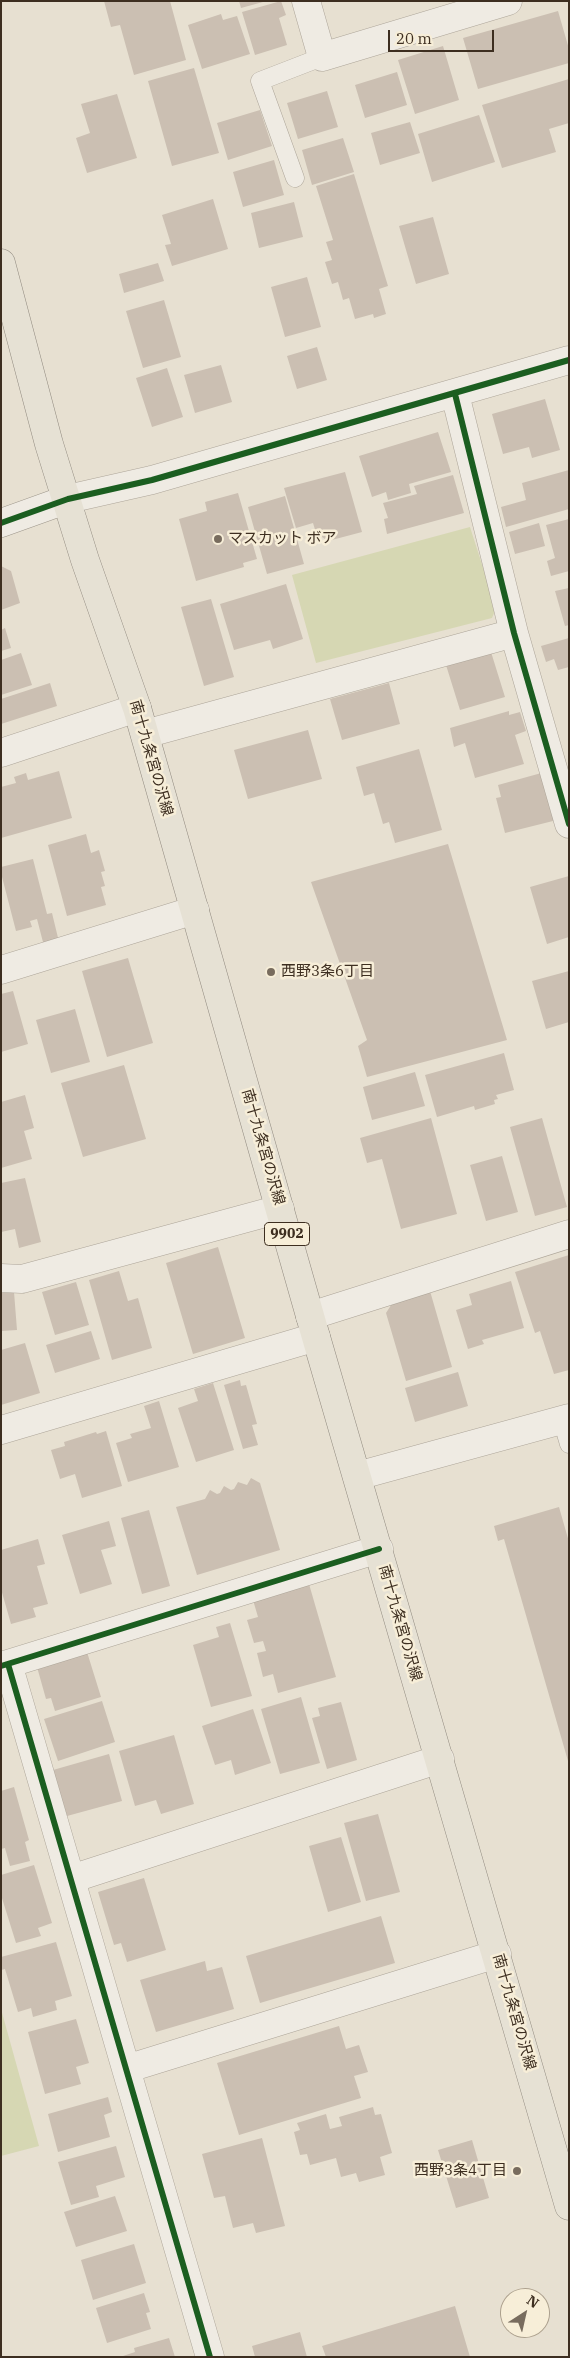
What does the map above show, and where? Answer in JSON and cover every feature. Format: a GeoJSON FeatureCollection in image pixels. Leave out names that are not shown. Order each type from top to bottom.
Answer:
{"type":"FeatureCollection","features":[{"type":"Feature","properties":{"kind":"main road","name":"南十九条宮の沢線"},"geometry":{"type":"LineString","coordinates":[[1,263],[49,444],[68,499],[85,560],[145,734],[313,1327],[569,2206]]}},
{"type":"Feature","properties":{"kind":"street"},"geometry":{"type":"LineString","coordinates":[[306,1],[322,57],[508,1]]}},
{"type":"Feature","properties":{"kind":"street"},"geometry":{"type":"LineString","coordinates":[[1,523],[68,499],[152,480],[569,360]]}},
{"type":"Feature","properties":{"kind":"street"},"geometry":{"type":"LineString","coordinates":[[455,394],[514,633],[569,824]]}},
{"type":"Feature","properties":{"kind":"street"},"geometry":{"type":"LineString","coordinates":[[145,734],[514,633]]}},
{"type":"Feature","properties":{"kind":"street"},"geometry":{"type":"LineString","coordinates":[[1,753],[137,708]]}},
{"type":"Feature","properties":{"kind":"street"},"geometry":{"type":"LineString","coordinates":[[1,970],[195,910]]}},
{"type":"Feature","properties":{"kind":"street"},"geometry":{"type":"LineString","coordinates":[[1,1278],[22,1279],[280,1209]]}},
{"type":"Feature","properties":{"kind":"street"},"geometry":{"type":"LineString","coordinates":[[1,1430],[313,1327],[569,1234]]}},
{"type":"Feature","properties":{"kind":"street"},"geometry":{"type":"LineString","coordinates":[[357,1476],[567,1427]]}},
{"type":"Feature","properties":{"kind":"street"},"geometry":{"type":"LineString","coordinates":[[210,2357],[71,1879],[5,1665],[378,1549]]}},
{"type":"Feature","properties":{"kind":"street"},"geometry":{"type":"LineString","coordinates":[[71,1879],[440,1759]]}},
{"type":"Feature","properties":{"kind":"street"},"geometry":{"type":"LineString","coordinates":[[126,2069],[497,1954]]}},
{"type":"Feature","properties":{"kind":"lane"},"geometry":{"type":"LineString","coordinates":[[295,178],[260,81],[322,57]]}},
{"type":"Feature","properties":{"kind":"green space"},"geometry":{"type":"Polygon","coordinates":[[[470,527],[496,608],[492,618],[316,663],[292,575],[470,527]]]}},
{"type":"Feature","properties":{"kind":"green space"},"geometry":{"type":"Polygon","coordinates":[[[1,2009],[39,2146],[1,2156],[1,2009]]]}},
{"type":"Feature","properties":{"kind":"building"},"geometry":{"type":"Polygon","coordinates":[[[104,1],[170,1],[186,60],[134,75],[120,25],[111,27],[104,1]]]}},
{"type":"Feature","properties":{"kind":"building"},"geometry":{"type":"Polygon","coordinates":[[[239,1],[263,1],[263,2],[241,8],[239,1]]]}},
{"type":"Feature","properties":{"kind":"building"},"geometry":{"type":"Polygon","coordinates":[[[281,1],[286,15],[279,18],[287,45],[255,55],[242,12],[281,1]]]}},
{"type":"Feature","properties":{"kind":"building"},"geometry":{"type":"Polygon","coordinates":[[[558,11],[569,49],[569,63],[478,89],[463,38],[558,11]]]}},
{"type":"Feature","properties":{"kind":"building"},"geometry":{"type":"Polygon","coordinates":[[[221,14],[223,20],[237,16],[250,54],[202,69],[188,25],[221,14]]]}},
{"type":"Feature","properties":{"kind":"building"},"geometry":{"type":"Polygon","coordinates":[[[443,46],[459,100],[415,114],[398,60],[443,46]]]}},
{"type":"Feature","properties":{"kind":"building"},"geometry":{"type":"Polygon","coordinates":[[[194,68],[219,153],[172,166],[148,81],[194,68]]]}},
{"type":"Feature","properties":{"kind":"building"},"geometry":{"type":"Polygon","coordinates":[[[397,72],[407,105],[365,118],[355,85],[397,72]]]}},
{"type":"Feature","properties":{"kind":"building"},"geometry":{"type":"Polygon","coordinates":[[[569,79],[569,123],[549,129],[556,152],[502,168],[482,105],[569,79]]]}},
{"type":"Feature","properties":{"kind":"building"},"geometry":{"type":"Polygon","coordinates":[[[327,91],[338,127],[298,139],[287,103],[327,91]]]}},
{"type":"Feature","properties":{"kind":"building"},"geometry":{"type":"Polygon","coordinates":[[[117,94],[137,158],[87,173],[76,138],[90,133],[81,104],[117,94]]]}},
{"type":"Feature","properties":{"kind":"building"},"geometry":{"type":"Polygon","coordinates":[[[260,110],[272,146],[228,160],[217,123],[260,110]]]}},
{"type":"Feature","properties":{"kind":"building"},"geometry":{"type":"Polygon","coordinates":[[[479,115],[495,162],[432,182],[418,134],[479,115]]]}},
{"type":"Feature","properties":{"kind":"building"},"geometry":{"type":"Polygon","coordinates":[[[410,122],[420,153],[380,165],[371,133],[410,122]]]}},
{"type":"Feature","properties":{"kind":"building"},"geometry":{"type":"Polygon","coordinates":[[[343,138],[354,172],[312,185],[302,150],[343,138]]]}},
{"type":"Feature","properties":{"kind":"building"},"geometry":{"type":"Polygon","coordinates":[[[274,160],[284,195],[243,207],[233,172],[274,160]]]}},
{"type":"Feature","properties":{"kind":"building"},"geometry":{"type":"Polygon","coordinates":[[[354,174],[388,286],[379,289],[386,314],[374,318],[373,314],[355,319],[349,298],[343,300],[338,282],[332,284],[325,262],[332,260],[326,242],[333,240],[316,186],[354,174]]]}},
{"type":"Feature","properties":{"kind":"building"},"geometry":{"type":"Polygon","coordinates":[[[213,199],[228,249],[172,266],[165,245],[171,244],[162,215],[213,199]]]}},
{"type":"Feature","properties":{"kind":"building"},"geometry":{"type":"Polygon","coordinates":[[[294,202],[303,237],[259,248],[251,213],[294,202]]]}},
{"type":"Feature","properties":{"kind":"building"},"geometry":{"type":"Polygon","coordinates":[[[433,217],[449,274],[416,284],[399,226],[433,217]]]}},
{"type":"Feature","properties":{"kind":"building"},"geometry":{"type":"Polygon","coordinates":[[[158,263],[164,281],[124,293],[119,274],[158,263]]]}},
{"type":"Feature","properties":{"kind":"building"},"geometry":{"type":"Polygon","coordinates":[[[307,277],[321,327],[285,337],[271,287],[307,277]]]}},
{"type":"Feature","properties":{"kind":"building"},"geometry":{"type":"Polygon","coordinates":[[[164,300],[181,357],[143,368],[126,311],[164,300]]]}},
{"type":"Feature","properties":{"kind":"building"},"geometry":{"type":"Polygon","coordinates":[[[317,347],[327,380],[297,389],[287,356],[317,347]]]}},
{"type":"Feature","properties":{"kind":"building"},"geometry":{"type":"Polygon","coordinates":[[[221,365],[232,402],[195,413],[184,375],[221,365]]]}},
{"type":"Feature","properties":{"kind":"building"},"geometry":{"type":"Polygon","coordinates":[[[167,368],[183,417],[152,427],[136,378],[167,368]]]}},
{"type":"Feature","properties":{"kind":"building"},"geometry":{"type":"Polygon","coordinates":[[[545,399],[560,450],[532,458],[529,447],[503,454],[492,414],[545,399]]]}},
{"type":"Feature","properties":{"kind":"building"},"geometry":{"type":"Polygon","coordinates":[[[438,432],[451,472],[409,484],[411,493],[388,500],[386,492],[372,497],[359,456],[438,432]]]}},
{"type":"Feature","properties":{"kind":"building"},"geometry":{"type":"Polygon","coordinates":[[[569,470],[569,509],[506,527],[501,507],[526,500],[522,483],[569,470]]]}},
{"type":"Feature","properties":{"kind":"building"},"geometry":{"type":"Polygon","coordinates":[[[345,472],[362,532],[328,541],[316,533],[313,523],[296,528],[284,488],[345,472]]]}},
{"type":"Feature","properties":{"kind":"building"},"geometry":{"type":"Polygon","coordinates":[[[453,475],[464,513],[387,534],[384,519],[388,518],[383,503],[417,494],[414,486],[453,475]]]}},
{"type":"Feature","properties":{"kind":"building","name":"マスカット ボア"},"geometry":{"type":"Polygon","coordinates":[[[238,493],[257,559],[243,563],[244,567],[196,581],[179,519],[207,511],[205,502],[238,493]]]}},
{"type":"Feature","properties":{"kind":"building"},"geometry":{"type":"Polygon","coordinates":[[[285,496],[304,564],[267,574],[248,507],[285,496]]]}},
{"type":"Feature","properties":{"kind":"building"},"geometry":{"type":"Polygon","coordinates":[[[569,519],[569,571],[551,576],[547,561],[555,558],[546,525],[569,519]]]}},
{"type":"Feature","properties":{"kind":"building"},"geometry":{"type":"Polygon","coordinates":[[[539,523],[545,546],[515,554],[509,532],[539,523]]]}},
{"type":"Feature","properties":{"kind":"building"},"geometry":{"type":"Polygon","coordinates":[[[1,566],[11,571],[20,603],[1,610],[1,566]]]}},
{"type":"Feature","properties":{"kind":"building"},"geometry":{"type":"Polygon","coordinates":[[[286,584],[303,639],[273,649],[270,640],[234,650],[220,604],[286,584]]]}},
{"type":"Feature","properties":{"kind":"building"},"geometry":{"type":"Polygon","coordinates":[[[569,588],[569,625],[565,626],[555,591],[569,588]]]}},
{"type":"Feature","properties":{"kind":"building"},"geometry":{"type":"Polygon","coordinates":[[[211,599],[234,677],[204,686],[181,607],[211,599]]]}},
{"type":"Feature","properties":{"kind":"building"},"geometry":{"type":"Polygon","coordinates":[[[5,628],[11,648],[1,651],[1,630],[5,628]]]}},
{"type":"Feature","properties":{"kind":"building"},"geometry":{"type":"Polygon","coordinates":[[[569,638],[569,667],[558,670],[554,659],[546,662],[541,646],[569,638]]]}},
{"type":"Feature","properties":{"kind":"building"},"geometry":{"type":"Polygon","coordinates":[[[491,652],[505,697],[460,710],[446,665],[491,652]]]}},
{"type":"Feature","properties":{"kind":"building"},"geometry":{"type":"Polygon","coordinates":[[[21,653],[32,685],[1,695],[1,660],[21,653]]]}},
{"type":"Feature","properties":{"kind":"building"},"geometry":{"type":"Polygon","coordinates":[[[50,683],[57,706],[1,724],[1,699],[50,683]]]}},
{"type":"Feature","properties":{"kind":"building"},"geometry":{"type":"Polygon","coordinates":[[[389,683],[400,724],[342,740],[330,699],[389,683]]]}},
{"type":"Feature","properties":{"kind":"building"},"geometry":{"type":"Polygon","coordinates":[[[509,711],[509,715],[520,712],[526,731],[515,735],[524,764],[475,778],[465,743],[454,747],[450,728],[509,711]]]}},
{"type":"Feature","properties":{"kind":"building"},"geometry":{"type":"Polygon","coordinates":[[[308,730],[322,779],[248,799],[234,750],[308,730]]]}},
{"type":"Feature","properties":{"kind":"building"},"geometry":{"type":"Polygon","coordinates":[[[419,749],[442,830],[395,843],[389,822],[383,824],[374,793],[364,796],[356,767],[419,749]]]}},
{"type":"Feature","properties":{"kind":"building"},"geometry":{"type":"Polygon","coordinates":[[[59,771],[72,818],[1,838],[1,787],[16,783],[14,777],[26,773],[28,780],[59,771]]]}},
{"type":"Feature","properties":{"kind":"building"},"geometry":{"type":"Polygon","coordinates":[[[545,772],[557,820],[505,833],[496,798],[501,797],[498,785],[545,772]]]}},
{"type":"Feature","properties":{"kind":"building"},"geometry":{"type":"Polygon","coordinates":[[[86,834],[91,853],[99,850],[105,871],[101,872],[105,886],[101,887],[106,905],[67,916],[48,845],[86,834]]]}},
{"type":"Feature","properties":{"kind":"building"},"geometry":{"type":"Polygon","coordinates":[[[448,844],[507,1040],[367,1077],[358,1046],[367,1040],[311,882],[448,844]]]}},
{"type":"Feature","properties":{"kind":"building"},"geometry":{"type":"Polygon","coordinates":[[[33,859],[47,914],[52,913],[59,942],[44,946],[37,919],[30,921],[32,927],[16,931],[1,873],[1,867],[33,859]]]}},
{"type":"Feature","properties":{"kind":"building"},"geometry":{"type":"Polygon","coordinates":[[[569,876],[569,937],[547,944],[530,887],[569,876]]]}},
{"type":"Feature","properties":{"kind":"building"},"geometry":{"type":"Polygon","coordinates":[[[128,958],[153,1043],[107,1057],[82,971],[128,958]]]}},
{"type":"Feature","properties":{"kind":"building"},"geometry":{"type":"Polygon","coordinates":[[[569,971],[569,1022],[546,1029],[532,981],[569,971]]]}},
{"type":"Feature","properties":{"kind":"building"},"geometry":{"type":"Polygon","coordinates":[[[13,991],[28,1044],[1,1052],[1,994],[13,991]]]}},
{"type":"Feature","properties":{"kind":"building"},"geometry":{"type":"Polygon","coordinates":[[[75,1009],[90,1062],[51,1073],[36,1020],[75,1009]]]}},
{"type":"Feature","properties":{"kind":"building"},"geometry":{"type":"Polygon","coordinates":[[[504,1053],[514,1090],[496,1095],[498,1099],[494,1100],[495,1104],[475,1110],[474,1106],[437,1117],[425,1075],[504,1053]]]}},
{"type":"Feature","properties":{"kind":"building"},"geometry":{"type":"Polygon","coordinates":[[[124,1065],[146,1139],[83,1157],[61,1083],[124,1065]]]}},
{"type":"Feature","properties":{"kind":"building"},"geometry":{"type":"Polygon","coordinates":[[[415,1072],[425,1106],[372,1120],[363,1087],[415,1072]]]}},
{"type":"Feature","properties":{"kind":"building"},"geometry":{"type":"Polygon","coordinates":[[[25,1095],[34,1128],[24,1131],[32,1159],[1,1168],[1,1102],[25,1095]]]}},
{"type":"Feature","properties":{"kind":"building"},"geometry":{"type":"Polygon","coordinates":[[[431,1118],[457,1214],[401,1229],[382,1159],[367,1163],[360,1138],[431,1118]]]}},
{"type":"Feature","properties":{"kind":"building"},"geometry":{"type":"Polygon","coordinates":[[[542,1118],[567,1207],[535,1216],[510,1127],[542,1118]]]}},
{"type":"Feature","properties":{"kind":"building"},"geometry":{"type":"Polygon","coordinates":[[[502,1156],[518,1212],[486,1221],[470,1165],[502,1156]]]}},
{"type":"Feature","properties":{"kind":"building"},"geometry":{"type":"Polygon","coordinates":[[[25,1178],[41,1242],[19,1248],[15,1229],[1,1232],[1,1183],[25,1178]]]}},
{"type":"Feature","properties":{"kind":"building"},"geometry":{"type":"Polygon","coordinates":[[[218,1247],[245,1338],[193,1354],[166,1263],[218,1247]]]}},
{"type":"Feature","properties":{"kind":"building"},"geometry":{"type":"Polygon","coordinates":[[[569,1255],[569,1370],[554,1374],[540,1331],[535,1333],[515,1272],[569,1255]]]}},
{"type":"Feature","properties":{"kind":"building"},"geometry":{"type":"Polygon","coordinates":[[[119,1271],[128,1301],[138,1298],[152,1348],[112,1360],[89,1280],[119,1271]]]}},
{"type":"Feature","properties":{"kind":"building"},"geometry":{"type":"Polygon","coordinates":[[[511,1281],[524,1328],[482,1340],[484,1344],[468,1349],[456,1310],[472,1305],[469,1294],[511,1281]]]}},
{"type":"Feature","properties":{"kind":"building"},"geometry":{"type":"Polygon","coordinates":[[[76,1282],[89,1325],[55,1335],[42,1292],[76,1282]]]}},
{"type":"Feature","properties":{"kind":"building"},"geometry":{"type":"Polygon","coordinates":[[[430,1291],[452,1367],[406,1381],[386,1313],[393,1302],[430,1291]]]}},
{"type":"Feature","properties":{"kind":"building"},"geometry":{"type":"Polygon","coordinates":[[[14,1292],[17,1330],[1,1331],[1,1293],[14,1292]]]}},
{"type":"Feature","properties":{"kind":"building"},"geometry":{"type":"Polygon","coordinates":[[[91,1331],[100,1359],[55,1373],[46,1345],[91,1331]]]}},
{"type":"Feature","properties":{"kind":"building"},"geometry":{"type":"Polygon","coordinates":[[[25,1343],[40,1393],[1,1405],[1,1350],[25,1343]]]}},
{"type":"Feature","properties":{"kind":"building"},"geometry":{"type":"Polygon","coordinates":[[[458,1372],[468,1406],[415,1422],[405,1388],[458,1372]]]}},
{"type":"Feature","properties":{"kind":"building"},"geometry":{"type":"Polygon","coordinates":[[[240,1380],[241,1386],[246,1385],[257,1424],[252,1425],[258,1445],[243,1449],[224,1385],[240,1380]]]}},
{"type":"Feature","properties":{"kind":"building"},"geometry":{"type":"Polygon","coordinates":[[[213,1383],[234,1450],[196,1462],[178,1408],[198,1401],[194,1389],[213,1383]]]}},
{"type":"Feature","properties":{"kind":"building"},"geometry":{"type":"Polygon","coordinates":[[[159,1401],[179,1467],[128,1482],[116,1443],[132,1438],[130,1434],[151,1428],[144,1406],[159,1401]]]}},
{"type":"Feature","properties":{"kind":"building"},"geometry":{"type":"Polygon","coordinates":[[[106,1431],[122,1486],[82,1498],[75,1474],[60,1479],[51,1450],[65,1446],[64,1442],[96,1432],[97,1434],[106,1431]]]}},
{"type":"Feature","properties":{"kind":"building"},"geometry":{"type":"Polygon","coordinates":[[[251,1478],[260,1483],[280,1550],[197,1575],[176,1507],[205,1499],[210,1490],[217,1494],[220,1493],[224,1486],[231,1490],[234,1489],[238,1482],[247,1485],[251,1478]]]}},
{"type":"Feature","properties":{"kind":"building"},"geometry":{"type":"Polygon","coordinates":[[[559,1507],[569,1542],[568,1761],[504,1539],[498,1541],[494,1526],[559,1507]]]}},
{"type":"Feature","properties":{"kind":"building"},"geometry":{"type":"Polygon","coordinates":[[[149,1510],[170,1586],[142,1594],[121,1518],[149,1510]]]}},
{"type":"Feature","properties":{"kind":"building"},"geometry":{"type":"Polygon","coordinates":[[[109,1521],[116,1546],[101,1550],[112,1584],[80,1594],[62,1535],[109,1521]]]}},
{"type":"Feature","properties":{"kind":"building"},"geometry":{"type":"Polygon","coordinates":[[[38,1539],[45,1564],[37,1566],[48,1604],[33,1608],[36,1617],[11,1624],[1,1589],[1,1550],[38,1539]]]}},
{"type":"Feature","properties":{"kind":"building"},"geometry":{"type":"Polygon","coordinates":[[[309,1584],[336,1677],[278,1693],[273,1674],[263,1677],[257,1653],[266,1651],[263,1641],[254,1643],[247,1620],[258,1617],[253,1600],[309,1584]]]}},
{"type":"Feature","properties":{"kind":"building"},"geometry":{"type":"Polygon","coordinates":[[[230,1623],[252,1696],[211,1707],[193,1645],[219,1637],[216,1627],[230,1623]]]}},
{"type":"Feature","properties":{"kind":"building"},"geometry":{"type":"Polygon","coordinates":[[[87,1652],[101,1697],[55,1711],[51,1698],[46,1699],[37,1667],[87,1652]]]}},
{"type":"Feature","properties":{"kind":"building"},"geometry":{"type":"Polygon","coordinates":[[[301,1697],[320,1763],[280,1774],[261,1709],[301,1697]]]}},
{"type":"Feature","properties":{"kind":"building"},"geometry":{"type":"Polygon","coordinates":[[[102,1701],[115,1742],[58,1761],[44,1719],[102,1701]]]}},
{"type":"Feature","properties":{"kind":"building"},"geometry":{"type":"Polygon","coordinates":[[[341,1702],[357,1760],[327,1769],[312,1718],[320,1716],[318,1708],[341,1702]]]}},
{"type":"Feature","properties":{"kind":"building"},"geometry":{"type":"Polygon","coordinates":[[[253,1709],[271,1763],[235,1775],[231,1760],[215,1765],[202,1726],[253,1709]]]}},
{"type":"Feature","properties":{"kind":"building"},"geometry":{"type":"Polygon","coordinates":[[[174,1735],[194,1804],[161,1814],[156,1800],[135,1806],[119,1751],[174,1735]]]}},
{"type":"Feature","properties":{"kind":"building"},"geometry":{"type":"Polygon","coordinates":[[[109,1754],[122,1801],[67,1816],[53,1770],[109,1754]]]}},
{"type":"Feature","properties":{"kind":"building"},"geometry":{"type":"Polygon","coordinates":[[[14,1787],[29,1840],[25,1842],[30,1861],[10,1866],[5,1848],[1,1849],[1,1791],[14,1787]]]}},
{"type":"Feature","properties":{"kind":"building"},"geometry":{"type":"Polygon","coordinates":[[[378,1814],[400,1892],[366,1901],[344,1823],[378,1814]]]}},
{"type":"Feature","properties":{"kind":"building"},"geometry":{"type":"Polygon","coordinates":[[[341,1837],[361,1902],[328,1912],[309,1846],[341,1837]]]}},
{"type":"Feature","properties":{"kind":"building"},"geometry":{"type":"Polygon","coordinates":[[[34,1865],[52,1923],[38,1928],[41,1936],[16,1943],[1,1895],[1,1875],[34,1865]]]}},
{"type":"Feature","properties":{"kind":"building"},"geometry":{"type":"Polygon","coordinates":[[[144,1878],[166,1950],[127,1962],[121,1943],[114,1945],[98,1892],[144,1878]]]}},
{"type":"Feature","properties":{"kind":"building"},"geometry":{"type":"Polygon","coordinates":[[[381,1916],[395,1963],[260,2003],[246,1956],[381,1916]]]}},
{"type":"Feature","properties":{"kind":"building"},"geometry":{"type":"Polygon","coordinates":[[[56,1942],[72,1996],[55,2001],[57,2010],[33,2017],[31,2008],[18,2012],[5,1969],[1,1970],[1,1957],[56,1942]]]}},
{"type":"Feature","properties":{"kind":"building"},"geometry":{"type":"Polygon","coordinates":[[[205,1961],[207,1971],[222,1967],[234,2009],[156,2032],[140,1980],[205,1961]]]}},
{"type":"Feature","properties":{"kind":"building"},"geometry":{"type":"Polygon","coordinates":[[[76,2019],[89,2063],[76,2067],[81,2084],[45,2094],[28,2032],[76,2019]]]}},
{"type":"Feature","properties":{"kind":"building"},"geometry":{"type":"Polygon","coordinates":[[[339,2026],[346,2049],[359,2045],[368,2072],[354,2076],[361,2098],[239,2135],[217,2063],[339,2026]]]}},
{"type":"Feature","properties":{"kind":"building"},"geometry":{"type":"Polygon","coordinates":[[[108,2097],[112,2112],[104,2115],[110,2137],[58,2152],[48,2114],[108,2097]]]}},
{"type":"Feature","properties":{"kind":"building"},"geometry":{"type":"Polygon","coordinates":[[[373,2107],[375,2115],[381,2114],[392,2153],[380,2157],[385,2175],[359,2182],[356,2173],[341,2177],[336,2158],[310,2165],[307,2154],[300,2155],[294,2132],[300,2130],[297,2123],[326,2114],[330,2129],[342,2126],[339,2117],[373,2107]]]}},
{"type":"Feature","properties":{"kind":"building"},"geometry":{"type":"Polygon","coordinates":[[[262,2138],[285,2226],[256,2233],[253,2223],[233,2228],[225,2196],[214,2198],[202,2154],[262,2138]]]}},
{"type":"Feature","properties":{"kind":"building"},"geometry":{"type":"Polygon","coordinates":[[[472,2140],[489,2198],[456,2208],[438,2150],[472,2140]]]}},
{"type":"Feature","properties":{"kind":"building"},"geometry":{"type":"Polygon","coordinates":[[[116,2146],[125,2177],[96,2186],[99,2197],[71,2205],[58,2162],[116,2146]]]}},
{"type":"Feature","properties":{"kind":"building"},"geometry":{"type":"Polygon","coordinates":[[[115,2196],[127,2231],[76,2247],[64,2212],[115,2196]]]}},
{"type":"Feature","properties":{"kind":"building"},"geometry":{"type":"Polygon","coordinates":[[[134,2244],[146,2283],[93,2300],[81,2260],[134,2244]]]}},
{"type":"Feature","properties":{"kind":"building"},"geometry":{"type":"Polygon","coordinates":[[[144,2293],[150,2312],[146,2313],[151,2329],[107,2343],[96,2308],[144,2293]]]}},
{"type":"Feature","properties":{"kind":"building"},"geometry":{"type":"Polygon","coordinates":[[[455,2306],[470,2357],[326,2357],[322,2346],[455,2306]]]}},
{"type":"Feature","properties":{"kind":"building"},"geometry":{"type":"Polygon","coordinates":[[[300,2332],[307,2357],[255,2357],[252,2346],[300,2332]]]}},
{"type":"Feature","properties":{"kind":"building"},"geometry":{"type":"Polygon","coordinates":[[[169,2338],[175,2357],[120,2357],[135,2352],[134,2348],[169,2338]]]}},
{"type":"Feature","properties":{"kind":"cycle path"},"geometry":{"type":"LineString","coordinates":[[1,523],[68,499],[152,480],[569,360]]}},
{"type":"Feature","properties":{"kind":"cycle path"},"geometry":{"type":"LineString","coordinates":[[455,394],[514,633],[569,824]]}},
{"type":"Feature","properties":{"kind":"cycle path"},"geometry":{"type":"LineString","coordinates":[[1,1666],[379,1549]]}},
{"type":"Feature","properties":{"kind":"cycle path"},"geometry":{"type":"LineString","coordinates":[[8,1664],[210,2357]]}},
{"type":"Feature","properties":{"kind":"place","name":"マスカット ボア"},"geometry":{"type":"Point","coordinates":[218,539]}},
{"type":"Feature","properties":{"kind":"place","name":"西野3条6丁目"},"geometry":{"type":"Point","coordinates":[271,972]}},
{"type":"Feature","properties":{"kind":"place","name":"西野3条4丁目"},"geometry":{"type":"Point","coordinates":[517,2171]}}]}
